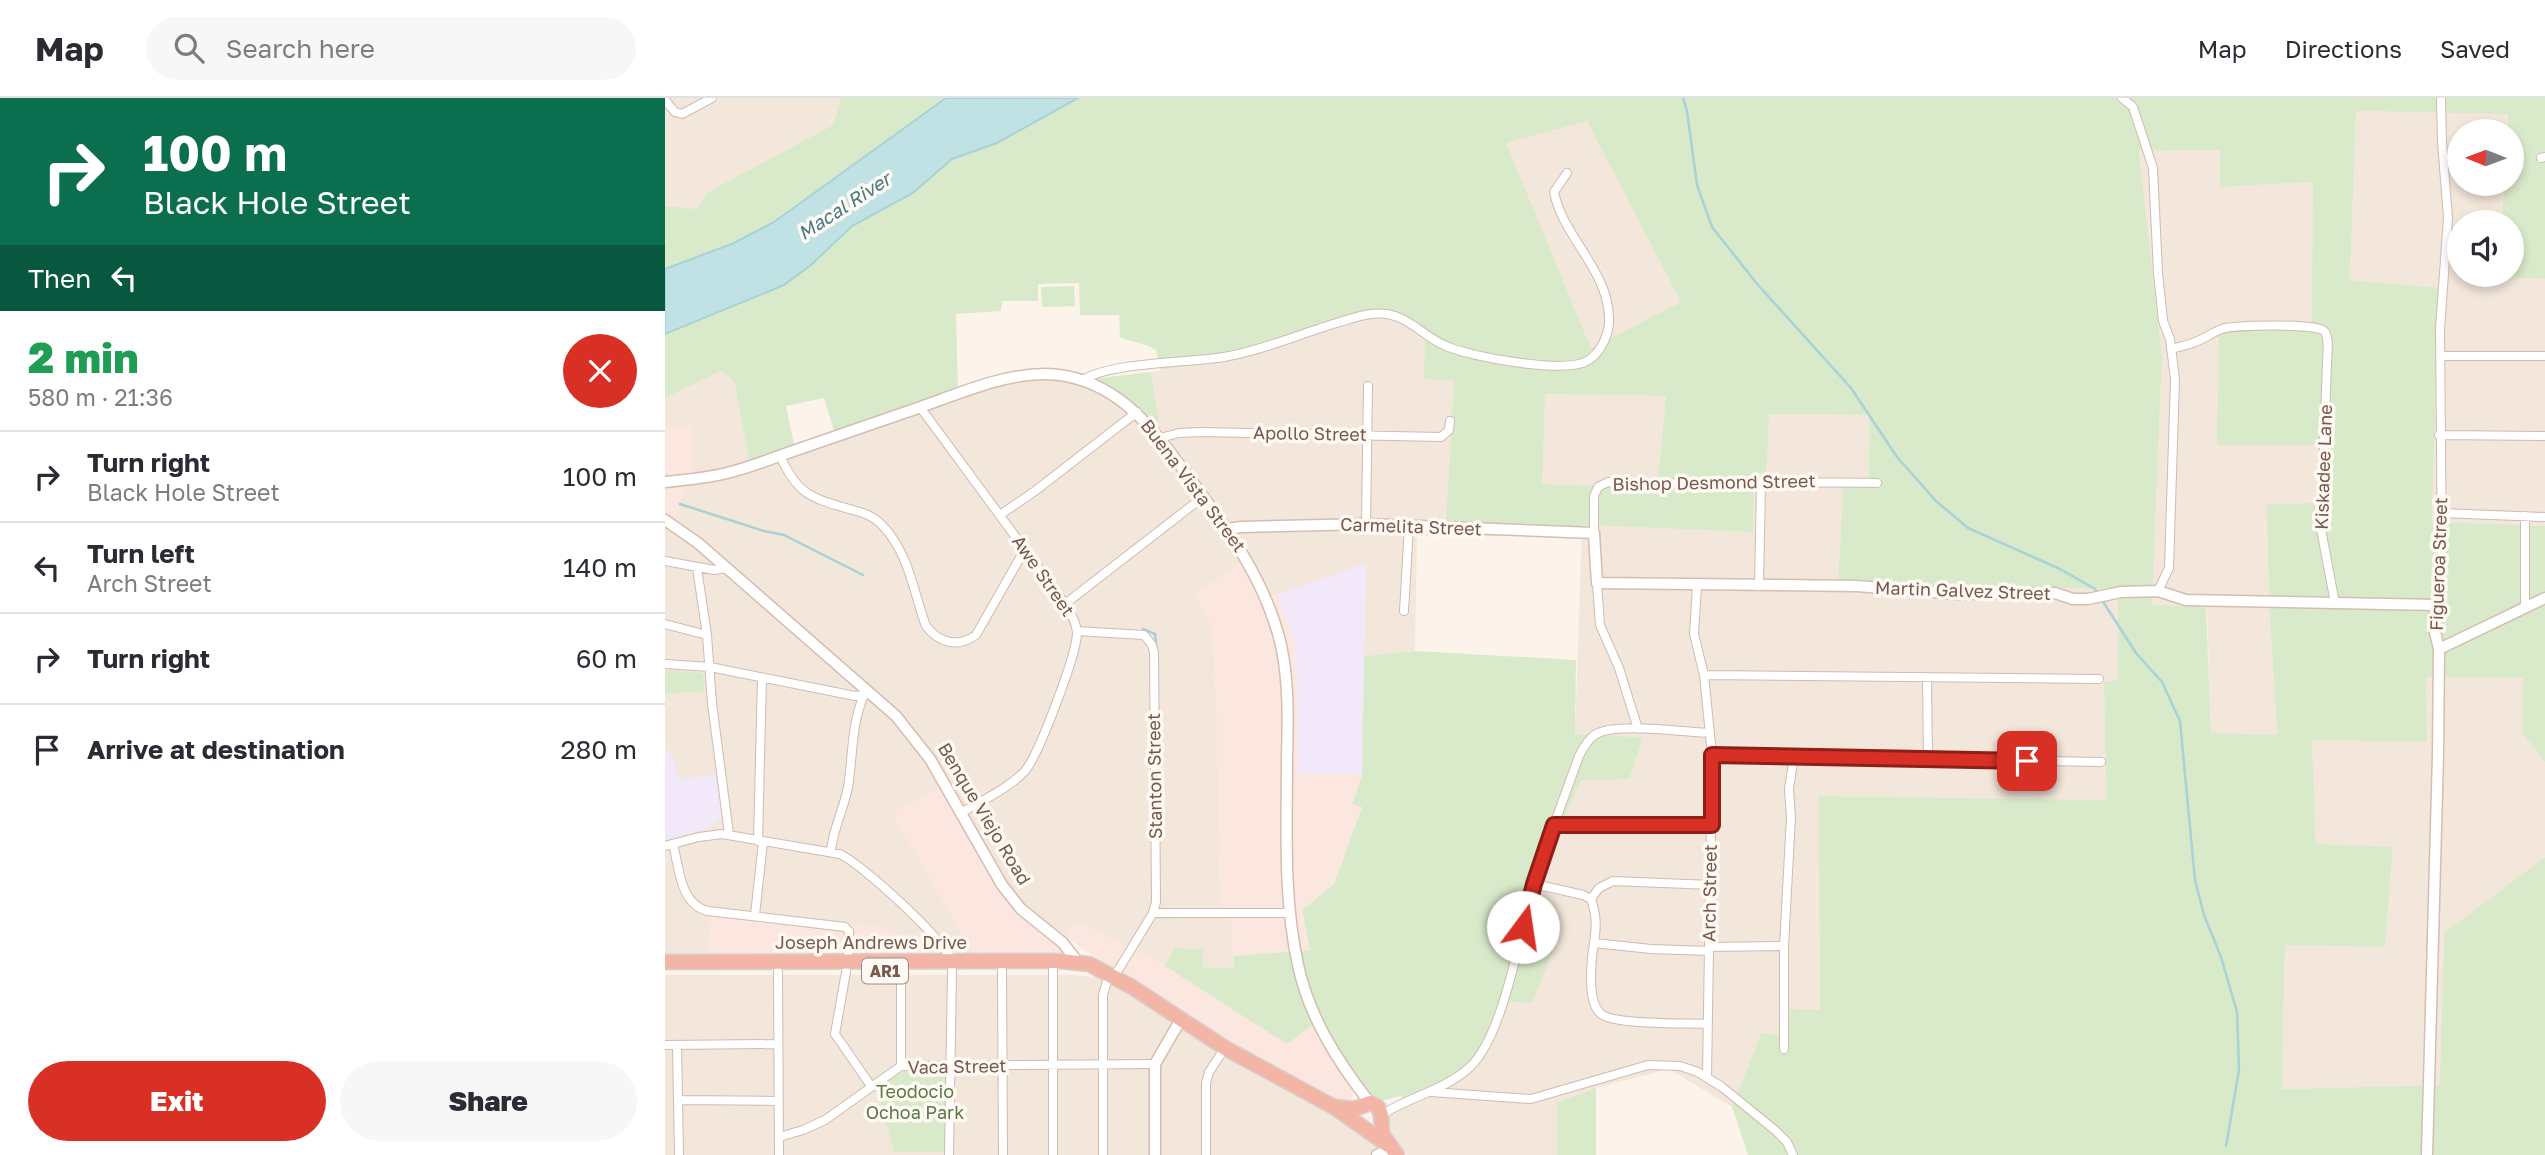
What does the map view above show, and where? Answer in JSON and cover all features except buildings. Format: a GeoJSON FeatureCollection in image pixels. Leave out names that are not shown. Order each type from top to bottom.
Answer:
{"type":"FeatureCollection","features":[{"type":"Feature","properties":{"kind":"highway","name":"Joseph Andrews Drive"},"geometry":{"type":"LineString","coordinates":[[665,971],[778,972],[847,967],[901,971],[1077,961]]}},
{"type":"Feature","properties":{"kind":"highway","name":"Benque Viejo Road"},"geometry":{"type":"LineString","coordinates":[[1077,961],[1109,974],[1225,1048],[1335,1107],[1361,1125]]}},
{"type":"Feature","properties":{"kind":"highway","name":"Joseph Andrews Drive"},"geometry":{"type":"LineString","coordinates":[[665,962],[952,967],[1109,974]]}},
{"type":"Feature","properties":{"kind":"highway","name":"Benque Viejo Road"},"geometry":{"type":"LineString","coordinates":[[1335,1107],[1371,1110]]}},
{"type":"Feature","properties":{"kind":"highway"},"geometry":{"type":"LineString","coordinates":[[1371,1110],[1373,1128],[1361,1125],[1356,1116],[1371,1110]]}},
{"type":"Feature","properties":{"kind":"highway","name":"AR1"},"geometry":{"type":"LineString","coordinates":[[1371,1110],[1389,1151]]}},
{"type":"Feature","properties":{"kind":"highway","name":"AR1"},"geometry":{"type":"LineString","coordinates":[[1361,1125],[1389,1151]]}},
{"type":"Feature","properties":{"kind":"street"},"geometry":{"type":"LineString","coordinates":[[665,100],[675,112],[682,114],[712,98]]}},
{"type":"Feature","properties":{"kind":"street"},"geometry":{"type":"LineString","coordinates":[[2122,98],[2133,107],[2153,168],[2163,321],[2171,349],[2175,379],[2169,568],[2158,591]]}},
{"type":"Feature","properties":{"kind":"street"},"geometry":{"type":"LineString","coordinates":[[2133,107],[2138,98]]}},
{"type":"Feature","properties":{"kind":"street","name":"Figueroa Street"},"geometry":{"type":"LineString","coordinates":[[2427,1155],[2437,813],[2439,649],[2434,628],[2442,562],[2439,435],[2441,294],[2448,218],[2441,100]]}},
{"type":"Feature","properties":{"kind":"street"},"geometry":{"type":"LineString","coordinates":[[1083,380],[1097,373],[1130,367],[1225,357],[1370,314],[1397,315],[1447,346],[1478,354],[1532,365],[1559,366],[1587,361],[1605,342],[1609,321],[1602,283],[1557,210],[1554,192],[1567,173]]}},
{"type":"Feature","properties":{"kind":"street","name":"Kiskadee Lane"},"geometry":{"type":"LineString","coordinates":[[2171,349],[2200,340],[2221,329],[2242,326],[2315,326],[2324,331],[2327,337],[2327,363],[2321,529],[2335,603]]}},
{"type":"Feature","properties":{"kind":"street"},"geometry":{"type":"LineString","coordinates":[[2440,356],[2545,356]]}},
{"type":"Feature","properties":{"kind":"street","name":"Buena Vista Street"},"geometry":{"type":"LineString","coordinates":[[665,482],[723,474],[980,386],[1025,376],[1049,374],[1083,380],[1116,396],[1137,412],[1160,438],[1228,529],[1247,559],[1270,610],[1286,676],[1286,852],[1290,914],[1298,966],[1304,989],[1323,1033],[1371,1110]]}},
{"type":"Feature","properties":{"kind":"street"},"geometry":{"type":"LineString","coordinates":[[1366,524],[1367,386]]}},
{"type":"Feature","properties":{"kind":"street","name":"Awe Street"},"geometry":{"type":"LineString","coordinates":[[920,407],[1065,604],[1077,631],[1073,653],[1041,741],[1029,764],[1010,782],[961,813]]}},
{"type":"Feature","properties":{"kind":"street"},"geometry":{"type":"LineString","coordinates":[[1000,515],[1137,412]]}},
{"type":"Feature","properties":{"kind":"street","name":"Apollo Street"},"geometry":{"type":"LineString","coordinates":[[1160,438],[1179,433],[1202,432],[1441,437],[1449,430],[1450,421]]}},
{"type":"Feature","properties":{"kind":"street"},"geometry":{"type":"LineString","coordinates":[[2439,435],[2545,436]]}},
{"type":"Feature","properties":{"kind":"street"},"geometry":{"type":"LineString","coordinates":[[780,456],[792,479],[807,494],[865,514],[881,525],[898,548],[911,573],[926,626],[932,634],[946,642],[963,642],[976,635],[1025,549]]}},
{"type":"Feature","properties":{"kind":"street","name":"Bishop Desmond Street"},"geometry":{"type":"LineString","coordinates":[[1594,533],[1594,496],[1598,487],[1608,482],[1686,485],[1877,482]]}},
{"type":"Feature","properties":{"kind":"street"},"geometry":{"type":"LineString","coordinates":[[1759,586],[1761,483]]}},
{"type":"Feature","properties":{"kind":"street"},"geometry":{"type":"LineString","coordinates":[[1065,604],[1203,497]]}},
{"type":"Feature","properties":{"kind":"street"},"geometry":{"type":"LineString","coordinates":[[2441,513],[2545,517]]}},
{"type":"Feature","properties":{"kind":"street"},"geometry":{"type":"LineString","coordinates":[[2525,516],[2525,607]]}},
{"type":"Feature","properties":{"kind":"street","name":"Benque Viejo Road"},"geometry":{"type":"LineString","coordinates":[[665,520],[684,532],[727,568],[909,731],[934,766],[1014,901],[1063,943],[1077,961]]}},
{"type":"Feature","properties":{"kind":"street","name":"Carmelita Street"},"geometry":{"type":"LineString","coordinates":[[1228,529],[1366,524],[1594,533]]}},
{"type":"Feature","properties":{"kind":"street"},"geometry":{"type":"LineString","coordinates":[[1404,611],[1409,526]]}},
{"type":"Feature","properties":{"kind":"street"},"geometry":{"type":"LineString","coordinates":[[1594,533],[1600,625],[1619,668],[1638,729]]}},
{"type":"Feature","properties":{"kind":"street"},"geometry":{"type":"LineString","coordinates":[[665,561],[714,570],[727,568]]}},
{"type":"Feature","properties":{"kind":"street"},"geometry":{"type":"LineString","coordinates":[[697,568],[729,834]]}},
{"type":"Feature","properties":{"kind":"street","name":"Martin Galvez Street"},"geometry":{"type":"LineString","coordinates":[[1597,583],[1857,586],[1956,594],[2055,593],[2073,599],[2088,599],[2121,592],[2158,591],[2186,600],[2436,605]]}},
{"type":"Feature","properties":{"kind":"street","name":"Arch Street"},"geometry":{"type":"LineString","coordinates":[[1697,585],[1695,634],[1704,675],[1712,755],[1707,1077]]}},
{"type":"Feature","properties":{"kind":"street"},"geometry":{"type":"LineString","coordinates":[[2439,649],[2545,598]]}},
{"type":"Feature","properties":{"kind":"street"},"geometry":{"type":"LineString","coordinates":[[665,624],[707,635]]}},
{"type":"Feature","properties":{"kind":"street","name":"Stanton Street"},"geometry":{"type":"LineString","coordinates":[[1077,631],[1138,634],[1149,638],[1153,645],[1156,902],[1153,913],[1109,974]]}},
{"type":"Feature","properties":{"kind":"street"},"geometry":{"type":"LineString","coordinates":[[665,664],[710,667],[855,696],[866,693]]}},
{"type":"Feature","properties":{"kind":"street"},"geometry":{"type":"LineString","coordinates":[[1704,675],[2099,679]]}},
{"type":"Feature","properties":{"kind":"street"},"geometry":{"type":"LineString","coordinates":[[1927,677],[1928,758]]}},
{"type":"Feature","properties":{"kind":"street"},"geometry":{"type":"LineString","coordinates":[[755,915],[760,841],[762,678]]}},
{"type":"Feature","properties":{"kind":"street"},"geometry":{"type":"LineString","coordinates":[[831,851],[834,830],[847,791],[851,744],[866,693]]}},
{"type":"Feature","properties":{"kind":"street"},"geometry":{"type":"LineString","coordinates":[[1371,1110],[1428,1091],[1471,1066],[1491,1035],[1534,884],[1586,743],[1595,735],[1606,731],[1638,729],[1710,733]]}},
{"type":"Feature","properties":{"kind":"street"},"geometry":{"type":"LineString","coordinates":[[1712,755],[2101,762]]}},
{"type":"Feature","properties":{"kind":"street"},"geometry":{"type":"LineString","coordinates":[[1784,1049],[1784,946],[1791,817],[1789,789],[1794,756]]}},
{"type":"Feature","properties":{"kind":"street"},"geometry":{"type":"LineString","coordinates":[[1554,825],[1712,825]]}},
{"type":"Feature","properties":{"kind":"street"},"geometry":{"type":"LineString","coordinates":[[871,1086],[835,1034],[847,967],[848,928],[708,911],[692,903],[669,845],[706,835],[729,834],[831,851],[847,857],[873,878],[943,946],[952,967],[949,1155]]}},
{"type":"Feature","properties":{"kind":"street"},"geometry":{"type":"LineString","coordinates":[[1591,899],[1599,888],[1613,881],[1712,885]]}},
{"type":"Feature","properties":{"kind":"street"},"geometry":{"type":"LineString","coordinates":[[1534,884],[1583,894],[1591,899],[1597,916],[1590,983],[1596,1007],[1601,1014],[1623,1020],[1708,1024]]}},
{"type":"Feature","properties":{"kind":"street"},"geometry":{"type":"LineString","coordinates":[[1153,913],[1290,914]]}},
{"type":"Feature","properties":{"kind":"street"},"geometry":{"type":"LineString","coordinates":[[1594,943],[1651,949],[1784,946]]}},
{"type":"Feature","properties":{"kind":"street"},"geometry":{"type":"LineString","coordinates":[[1053,970],[1053,1155]]}},
{"type":"Feature","properties":{"kind":"street"},"geometry":{"type":"LineString","coordinates":[[901,971],[901,1066]]}},
{"type":"Feature","properties":{"kind":"street"},"geometry":{"type":"LineString","coordinates":[[1002,971],[1003,1155]]}},
{"type":"Feature","properties":{"kind":"street"},"geometry":{"type":"LineString","coordinates":[[778,972],[779,1155]]}},
{"type":"Feature","properties":{"kind":"street"},"geometry":{"type":"LineString","coordinates":[[1103,1155],[1103,995],[1109,974]]}},
{"type":"Feature","properties":{"kind":"street"},"geometry":{"type":"LineString","coordinates":[[1155,1155],[1155,1065],[1181,1019]]}},
{"type":"Feature","properties":{"kind":"street"},"geometry":{"type":"LineString","coordinates":[[665,1045],[778,1044]]}},
{"type":"Feature","properties":{"kind":"street"},"geometry":{"type":"LineString","coordinates":[[677,1045],[679,1155]]}},
{"type":"Feature","properties":{"kind":"street"},"geometry":{"type":"LineString","coordinates":[[1206,1155],[1207,1077],[1225,1048]]}},
{"type":"Feature","properties":{"kind":"street","name":"Vaca Street"},"geometry":{"type":"LineString","coordinates":[[779,1137],[813,1126],[901,1066],[1155,1065]]}},
{"type":"Feature","properties":{"kind":"street"},"geometry":{"type":"LineString","coordinates":[[1428,1091],[1531,1099],[1648,1065],[1680,1066],[1707,1077],[1776,1131],[1787,1142],[1793,1155]]}},
{"type":"Feature","properties":{"kind":"street"},"geometry":{"type":"LineString","coordinates":[[679,1100],[778,1101]]}},
{"type":"Feature","properties":{"kind":"shaded area"},"geometry":{"type":"Polygon","coordinates":[[[665,98],[841,98],[833,125],[708,192],[696,210],[665,206],[665,98]]]}},
{"type":"Feature","properties":{"kind":"shaded area"},"geometry":{"type":"Polygon","coordinates":[[[2356,111],[2508,113],[2508,119],[2447,119],[2447,196],[2503,196],[2503,210],[2447,210],[2447,287],[2524,287],[2524,278],[2545,279],[2545,526],[2432,523],[2439,288],[2350,280],[2356,111]]]}},
{"type":"Feature","properties":{"kind":"shaded area"},"geometry":{"type":"Polygon","coordinates":[[[1587,120],[1681,302],[1591,348],[1505,143],[1587,120]]]}},
{"type":"Feature","properties":{"kind":"shaded area"},"geometry":{"type":"Polygon","coordinates":[[[2220,150],[2221,187],[2313,182],[2313,332],[2219,329],[2319,444],[2316,503],[2268,504],[2269,601],[2277,735],[2211,734],[2207,608],[2152,605],[2162,357],[2139,151],[2220,150]]]}},
{"type":"Feature","properties":{"kind":"shaded area"},"geometry":{"type":"Polygon","coordinates":[[[1370,315],[1404,318],[1425,339],[1454,380],[1445,536],[1417,536],[1415,651],[1364,656],[1366,564],[1265,599],[1194,595],[1212,625],[1217,713],[1220,908],[1231,910],[1234,968],[1202,967],[1203,949],[1174,948],[1165,966],[1077,922],[1060,945],[975,957],[963,956],[946,945],[942,948],[911,940],[882,927],[712,914],[707,957],[665,957],[665,525],[693,426],[665,428],[665,398],[721,371],[734,381],[749,459],[962,390],[1054,375],[1109,392],[1162,439],[1151,372],[1231,360],[1273,344],[1370,315]]]}},
{"type":"Feature","properties":{"kind":"shaded area"},"geometry":{"type":"Polygon","coordinates":[[[1544,394],[1666,396],[1657,488],[1541,484],[1544,394]]]}},
{"type":"Feature","properties":{"kind":"shaded area"},"geometry":{"type":"Polygon","coordinates":[[[1768,414],[1870,415],[1868,487],[1843,487],[1838,583],[2118,589],[2118,680],[2104,682],[2106,800],[1820,796],[1820,1010],[1786,1037],[1761,1033],[1732,1107],[1669,1069],[1596,1088],[1557,1102],[1557,1155],[1408,1155],[1389,1137],[1387,1116],[1554,947],[1527,943],[1558,835],[1581,780],[1643,737],[1575,734],[1582,525],[1753,532],[1754,479],[1766,478],[1768,414]]]}},
{"type":"Feature","properties":{"kind":"shaded area"},"geometry":{"type":"Polygon","coordinates":[[[693,426],[692,472],[671,527],[665,525],[665,428],[693,426]]]}},
{"type":"Feature","properties":{"kind":"shaded area"},"geometry":{"type":"Polygon","coordinates":[[[1245,558],[1264,599],[1277,595],[1294,641],[1298,772],[1362,775],[1352,804],[1362,806],[1334,884],[1302,910],[1310,950],[1234,956],[1231,910],[1220,908],[1217,713],[1212,625],[1194,595],[1245,558]]]}},
{"type":"Feature","properties":{"kind":"shaded area"},"geometry":{"type":"Polygon","coordinates":[[[1366,563],[1362,775],[1298,773],[1294,641],[1277,595],[1366,563]]]}},
{"type":"Feature","properties":{"kind":"shaded area"},"geometry":{"type":"Polygon","coordinates":[[[2426,677],[2523,678],[2522,733],[2545,762],[2545,857],[2444,933],[2441,1085],[2282,1089],[2285,945],[2385,947],[2393,848],[2316,844],[2312,740],[2427,742],[2426,677]]]}},
{"type":"Feature","properties":{"kind":"shaded area"},"geometry":{"type":"Polygon","coordinates":[[[665,750],[671,754],[680,779],[715,774],[723,818],[706,829],[665,840],[665,750]]]}},
{"type":"Feature","properties":{"kind":"shaded area"},"geometry":{"type":"Polygon","coordinates":[[[945,783],[1006,896],[1064,949],[1063,956],[975,957],[892,814],[945,783]]]}},
{"type":"Feature","properties":{"kind":"shaded area"},"geometry":{"type":"Polygon","coordinates":[[[712,913],[882,927],[911,939],[921,929],[942,948],[943,953],[941,957],[707,957],[712,913]]]}},
{"type":"Feature","properties":{"kind":"shaded area"},"geometry":{"type":"Polygon","coordinates":[[[1077,922],[1165,966],[1314,1024],[1353,1093],[1352,1104],[1343,1104],[1237,1048],[1065,937],[1077,922]]]}},
{"type":"Feature","properties":{"kind":"shaded area"},"geometry":{"type":"Polygon","coordinates":[[[665,975],[1073,975],[1100,978],[1128,992],[1242,1066],[1335,1113],[1370,1137],[1387,1155],[665,1155],[665,975]]]}},
{"type":"Feature","properties":{"kind":"green space"},"geometry":{"type":"Polygon","coordinates":[[[841,98],[946,98],[774,222],[734,243],[665,269],[665,206],[696,209],[708,192],[833,125],[841,98]]]}},
{"type":"Feature","properties":{"kind":"green space"},"geometry":{"type":"Polygon","coordinates":[[[1078,98],[2545,98],[2545,279],[2524,278],[2524,210],[2503,210],[2503,196],[2524,196],[2524,119],[2508,119],[2508,114],[2356,111],[2350,280],[2439,288],[2432,522],[2545,526],[2545,762],[2522,733],[2523,678],[2426,677],[2427,742],[2312,740],[2316,844],[2393,847],[2385,947],[2285,945],[2282,1089],[2440,1085],[2444,933],[2545,857],[2545,1155],[1748,1155],[1732,1107],[1761,1033],[1786,1036],[1787,1009],[1820,1010],[1819,796],[2106,800],[2104,682],[2118,680],[2118,589],[1838,583],[1843,487],[1868,487],[1870,415],[1769,414],[1766,478],[1754,480],[1753,532],[1582,525],[1581,535],[1445,536],[1454,381],[1424,379],[1425,339],[1404,318],[1370,315],[1273,344],[1231,360],[1160,370],[1156,350],[1120,337],[1119,315],[1080,315],[1079,283],[1038,284],[1038,301],[1002,301],[1001,311],[956,314],[958,391],[834,431],[824,398],[786,406],[794,444],[749,460],[734,381],[721,371],[665,398],[665,334],[718,313],[811,265],[852,226],[912,193],[952,159],[997,143],[1078,98]],[[1587,121],[1506,143],[1591,348],[1681,302],[1587,121]],[[2220,150],[2139,151],[2162,357],[2152,605],[2206,607],[2211,733],[2277,735],[2269,601],[2267,504],[2316,503],[2319,445],[2217,445],[2219,329],[2312,331],[2313,182],[2220,187],[2220,150]],[[1545,394],[1542,484],[1657,488],[1666,396],[1545,394]]]}},
{"type":"Feature","properties":{"kind":"green space"},"geometry":{"type":"Polygon","coordinates":[[[1074,286],[1075,306],[1042,307],[1041,287],[1074,286]]]}},
{"type":"Feature","properties":{"kind":"green space"},"geometry":{"type":"Polygon","coordinates":[[[1151,372],[1162,441],[1132,408],[1083,380],[1151,372]]]}},
{"type":"Feature","properties":{"kind":"green space"},"geometry":{"type":"Polygon","coordinates":[[[1415,651],[1576,660],[1575,734],[1643,737],[1629,779],[1581,780],[1558,835],[1527,943],[1554,947],[1532,1003],[1503,1001],[1481,1058],[1406,1105],[1401,1096],[1377,1102],[1358,1079],[1349,1085],[1314,1024],[1287,1044],[1165,966],[1174,948],[1203,949],[1203,967],[1234,968],[1234,956],[1310,950],[1302,910],[1334,884],[1362,807],[1352,804],[1362,775],[1364,656],[1415,651]]]}},
{"type":"Feature","properties":{"kind":"green space"},"geometry":{"type":"Polygon","coordinates":[[[665,670],[703,673],[704,691],[665,694],[665,670]]]}},
{"type":"Feature","properties":{"kind":"green space","name":"Teodocio Ochoa Park"},"geometry":{"type":"Polygon","coordinates":[[[907,1068],[948,1069],[947,1152],[894,1152],[877,1090],[907,1068]]]}},
{"type":"Feature","properties":{"kind":"green space"},"geometry":{"type":"Polygon","coordinates":[[[1596,1088],[1596,1155],[1557,1155],[1557,1102],[1596,1088]]]}},
{"type":"Feature","properties":{"kind":"water","name":"Macal River"},"geometry":{"type":"Polygon","coordinates":[[[946,98],[1078,98],[997,143],[952,159],[913,193],[852,226],[811,265],[784,285],[665,334],[665,269],[734,243],[774,222],[946,98]]]}},
{"type":"Feature","properties":{"kind":"waterway"},"geometry":{"type":"LineString","coordinates":[[1683,98],[1697,185],[1712,227],[1758,285],[1851,388],[1897,457],[1936,501],[1968,528],[2060,569],[2095,589],[2099,595]]}},
{"type":"Feature","properties":{"kind":"waterway"},"geometry":{"type":"LineString","coordinates":[[680,504],[784,535],[863,575]]}},
{"type":"Feature","properties":{"kind":"waterway"},"geometry":{"type":"LineString","coordinates":[[2102,600],[2136,653],[2162,682],[2180,721],[2195,880],[2237,1012],[2239,1070],[2226,1146]]}},
{"type":"Feature","properties":{"kind":"waterway"},"geometry":{"type":"LineString","coordinates":[[1143,629],[1155,634],[1157,653]]}},
{"type":"Feature","properties":{"kind":"waterway"},"geometry":{"type":"LineString","coordinates":[[1155,917],[1169,917]]}},
{"type":"Feature","properties":{"kind":"route"},"geometry":{"type":"LineString","coordinates":[[1523,927],[1554,825],[1712,825],[1712,755],[2027,761]]}}]}
